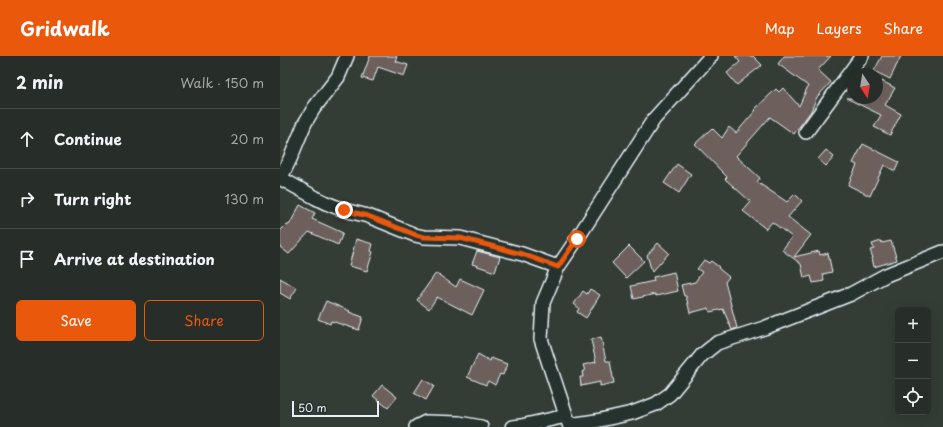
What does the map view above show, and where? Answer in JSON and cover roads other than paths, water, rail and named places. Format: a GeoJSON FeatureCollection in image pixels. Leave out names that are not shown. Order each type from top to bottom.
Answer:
{"type":"FeatureCollection","features":[{"type":"Feature","properties":{"kind":"street"},"geometry":{"type":"LineString","coordinates":[[347,56],[338,77],[314,108],[305,123],[280,179],[326,203],[344,210],[368,216],[416,235],[424,237],[460,238],[522,254],[558,267]]}},
{"type":"Feature","properties":{"kind":"street"},"geometry":{"type":"LineString","coordinates":[[568,423],[541,339],[543,303],[558,267],[654,119],[711,56]]}},
{"type":"Feature","properties":{"kind":"street"},"geometry":{"type":"LineString","coordinates":[[806,132],[862,56]]}},
{"type":"Feature","properties":{"kind":"street"},"geometry":{"type":"LineString","coordinates":[[512,427],[596,421],[632,413],[656,404],[670,394],[702,355],[717,343],[764,328],[851,294],[886,275],[943,252]]}},
{"type":"Feature","properties":{"kind":"street"},"geometry":{"type":"LineString","coordinates":[[416,427],[426,422],[459,423],[481,427]]}}]}
